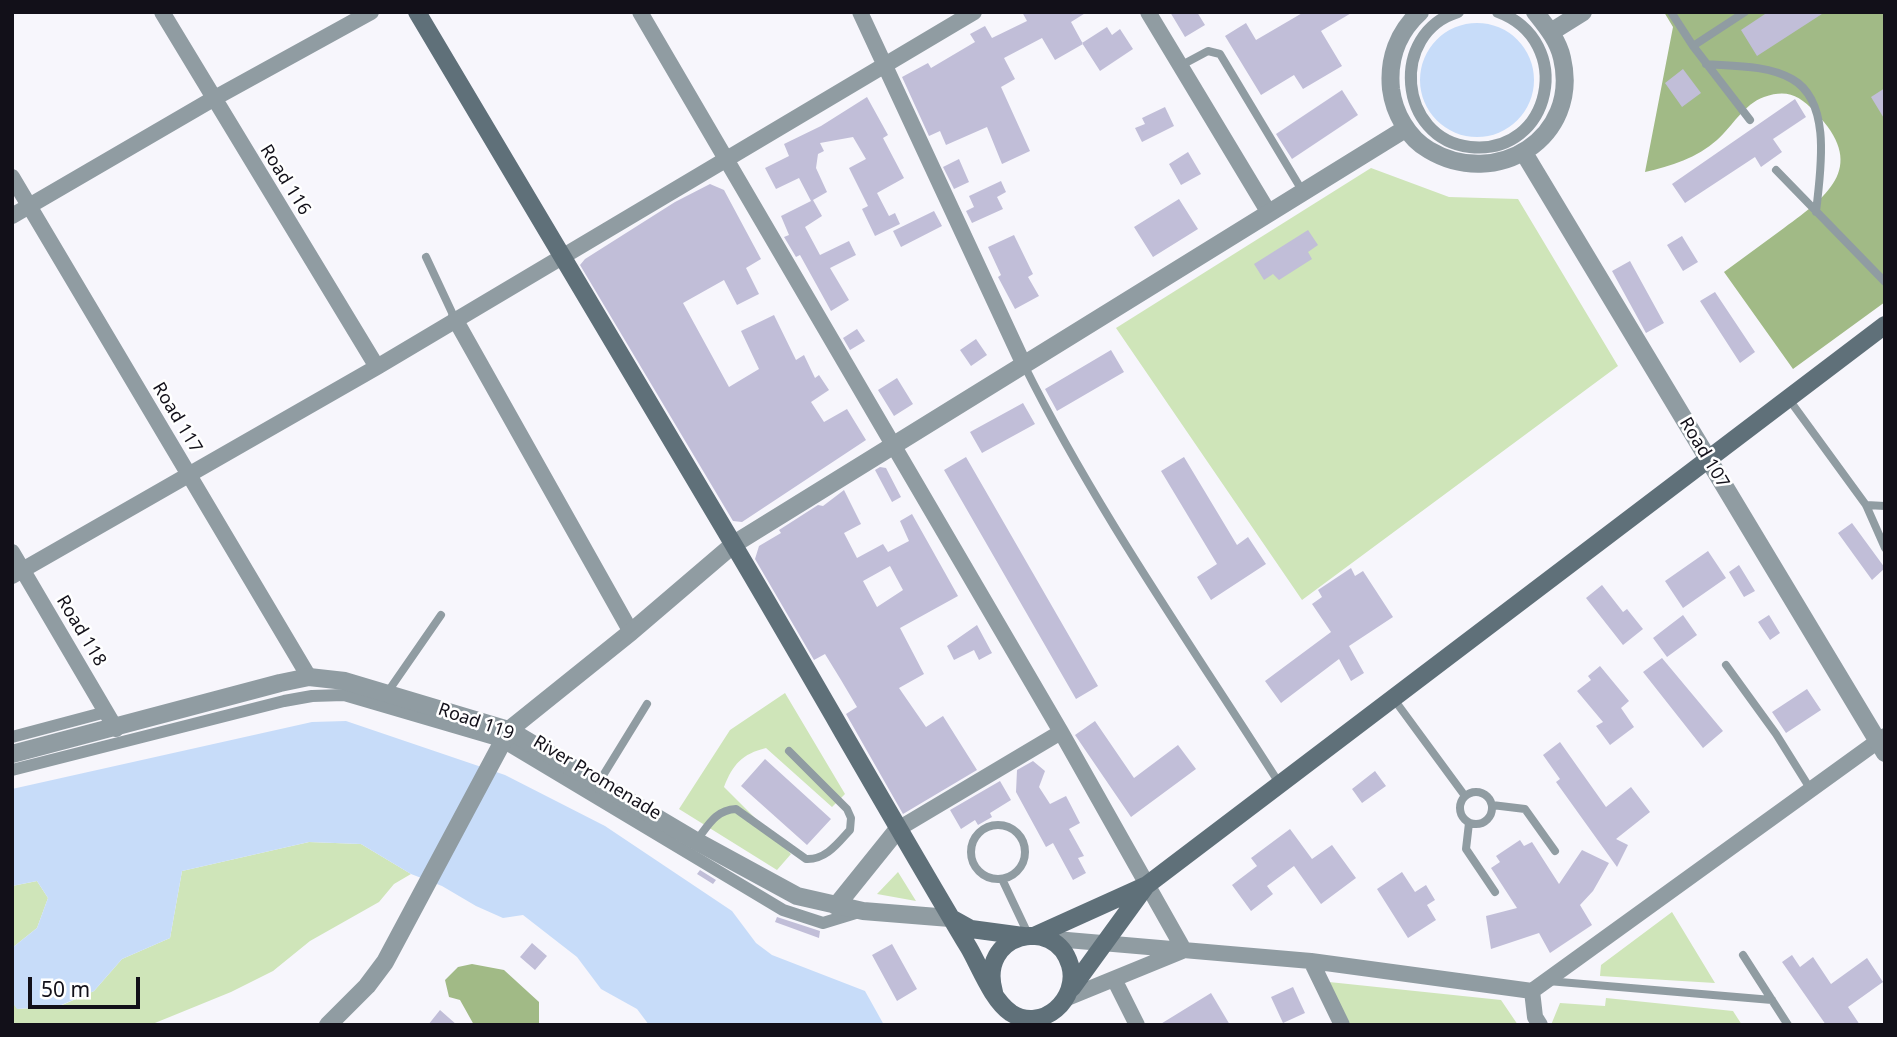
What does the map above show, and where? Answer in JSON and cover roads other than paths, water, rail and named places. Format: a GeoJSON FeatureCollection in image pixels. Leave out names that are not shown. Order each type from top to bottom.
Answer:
{"type":"FeatureCollection","features":[{"type":"Feature","properties":{"kind":"main road"},"geometry":{"type":"LineString","coordinates":[[417,12],[734,544],[1014,1025]]}},
{"type":"Feature","properties":{"kind":"main road"},"geometry":{"type":"LineString","coordinates":[[950,918],[971,929],[1032,937],[1062,949],[1072,974],[1067,998],[1047,1015],[1036,1018],[1018,1016],[998,998],[990,977],[993,962],[1004,946],[1032,937],[1147,886],[1885,325]]}},
{"type":"Feature","properties":{"kind":"main road"},"geometry":{"type":"LineString","coordinates":[[1047,1025],[1104,942],[1147,886]]}},
{"type":"Feature","properties":{"kind":"street","name":"Road 116"},"geometry":{"type":"LineString","coordinates":[[162,12],[377,367]]}},
{"type":"Feature","properties":{"kind":"street"},"geometry":{"type":"LineString","coordinates":[[12,216],[213,99],[371,12]]}},
{"type":"Feature","properties":{"kind":"street"},"geometry":{"type":"LineString","coordinates":[[640,12],[725,162],[1061,732],[1184,950]]}},
{"type":"Feature","properties":{"kind":"street"},"geometry":{"type":"LineString","coordinates":[[860,12],[1024,365]]}},
{"type":"Feature","properties":{"kind":"street"},"geometry":{"type":"LineString","coordinates":[[18,573],[377,367],[974,12]]}},
{"type":"Feature","properties":{"kind":"street"},"geometry":{"type":"LineString","coordinates":[[1148,12],[1269,213]]}},
{"type":"Feature","properties":{"kind":"street"},"geometry":{"type":"LineString","coordinates":[[1420,12],[1410,21],[1396,45],[1390,72],[1392,100],[1405,129],[1421,146],[1445,160],[1472,166],[1499,164],[1524,153],[1545,135],[1559,111],[1565,85],[1562,57],[1552,32],[1535,12]]}},
{"type":"Feature","properties":{"kind":"street"},"geometry":{"type":"LineString","coordinates":[[1458,12],[1430,28],[1417,45],[1410,66],[1410,88],[1417,109],[1429,127],[1447,140],[1470,147],[1493,146],[1515,137],[1532,121],[1544,100],[1547,77],[1543,53],[1531,33],[1513,18],[1498,12]]}},
{"type":"Feature","properties":{"kind":"street"},"geometry":{"type":"LineString","coordinates":[[1552,32],[1583,12]]}},
{"type":"Feature","properties":{"kind":"street"},"geometry":{"type":"LineString","coordinates":[[328,1025],[367,986],[385,961],[503,739],[734,544],[1405,129]]}},
{"type":"Feature","properties":{"kind":"street","name":"Road 107"},"geometry":{"type":"LineString","coordinates":[[1524,153],[1882,744]]}},
{"type":"Feature","properties":{"kind":"street","name":"Road 117"},"geometry":{"type":"LineString","coordinates":[[12,177],[309,677]]}},
{"type":"Feature","properties":{"kind":"street"},"geometry":{"type":"LineString","coordinates":[[456,319],[631,632]]}},
{"type":"Feature","properties":{"kind":"street","name":"Road 118"},"geometry":{"type":"LineString","coordinates":[[12,552],[18,573],[116,729]]}},
{"type":"Feature","properties":{"kind":"street","name":"Road 119"},"geometry":{"type":"LineString","coordinates":[[12,754],[309,677],[345,681],[387,693],[503,739],[598,783],[797,896],[863,911],[950,918]]}},
{"type":"Feature","properties":{"kind":"street","name":"River Promenade"},"geometry":{"type":"LineString","coordinates":[[12,770],[312,696],[344,695],[503,739],[783,910],[822,922],[863,911]]}},
{"type":"Feature","properties":{"kind":"street"},"geometry":{"type":"LineString","coordinates":[[12,737],[106,712]]}},
{"type":"Feature","properties":{"kind":"street"},"geometry":{"type":"LineString","coordinates":[[836,906],[898,829],[1061,732]]}},
{"type":"Feature","properties":{"kind":"street"},"geometry":{"type":"LineString","coordinates":[[1032,937],[1311,961],[1532,991],[1811,790],[1882,744]]}},
{"type":"Feature","properties":{"kind":"street"},"geometry":{"type":"LineString","coordinates":[[1067,998],[1184,950]]}},
{"type":"Feature","properties":{"kind":"street"},"geometry":{"type":"LineString","coordinates":[[1311,961],[1342,1025]]}},
{"type":"Feature","properties":{"kind":"street"},"geometry":{"type":"LineString","coordinates":[[1114,979],[1137,1025]]}},
{"type":"Feature","properties":{"kind":"street"},"geometry":{"type":"LineString","coordinates":[[1532,991],[1535,1017],[1540,1025]]}},
{"type":"Feature","properties":{"kind":"lane"},"geometry":{"type":"LineString","coordinates":[[1671,12],[1706,64],[1750,120]]}},
{"type":"Feature","properties":{"kind":"lane"},"geometry":{"type":"LineString","coordinates":[[1693,46],[1745,12]]}},
{"type":"Feature","properties":{"kind":"lane"},"geometry":{"type":"LineString","coordinates":[[1180,65],[1208,51],[1220,54],[1303,192]]}},
{"type":"Feature","properties":{"kind":"lane"},"geometry":{"type":"LineString","coordinates":[[1706,64],[1751,67],[1790,77],[1814,103],[1822,146],[1816,212]]}},
{"type":"Feature","properties":{"kind":"lane"},"geometry":{"type":"LineString","coordinates":[[1776,170],[1885,282]]}},
{"type":"Feature","properties":{"kind":"lane"},"geometry":{"type":"LineString","coordinates":[[426,257],[456,319]]}},
{"type":"Feature","properties":{"kind":"lane"},"geometry":{"type":"LineString","coordinates":[[1024,365],[1052,422],[1110,518],[1280,785]]}},
{"type":"Feature","properties":{"kind":"lane"},"geometry":{"type":"LineString","coordinates":[[1788,398],[1866,505],[1885,548]]}},
{"type":"Feature","properties":{"kind":"lane"},"geometry":{"type":"LineString","coordinates":[[1866,505],[1885,506]]}},
{"type":"Feature","properties":{"kind":"lane"},"geometry":{"type":"LineString","coordinates":[[387,693],[441,615]]}},
{"type":"Feature","properties":{"kind":"lane"},"geometry":{"type":"LineString","coordinates":[[1726,665],[1776,734],[1811,790]]}},
{"type":"Feature","properties":{"kind":"lane"},"geometry":{"type":"LineString","coordinates":[[1393,698],[1465,796]]}},
{"type":"Feature","properties":{"kind":"lane"},"geometry":{"type":"LineString","coordinates":[[598,783],[647,704]]}},
{"type":"Feature","properties":{"kind":"lane"},"geometry":{"type":"LineString","coordinates":[[696,841],[717,814],[724,809],[736,809],[806,859],[816,860],[828,853],[850,830],[851,818],[847,809],[789,751]]}},
{"type":"Feature","properties":{"kind":"lane"},"geometry":{"type":"LineString","coordinates":[[1465,796],[1481,793],[1492,805],[1525,809],[1555,851]]}},
{"type":"Feature","properties":{"kind":"lane"},"geometry":{"type":"LineString","coordinates":[[1465,796],[1459,811],[1469,823],[1466,849],[1495,892]]}},
{"type":"Feature","properties":{"kind":"lane"},"geometry":{"type":"LineString","coordinates":[[1469,823],[1484,823],[1491,815],[1492,805]]}},
{"type":"Feature","properties":{"kind":"lane"},"geometry":{"type":"LineString","coordinates":[[989,826],[1006,826],[1021,836],[1026,853],[1021,868],[1002,879],[993,879],[978,870],[971,854],[975,837],[989,826]]}},
{"type":"Feature","properties":{"kind":"lane"},"geometry":{"type":"LineString","coordinates":[[1002,879],[1032,937]]}},
{"type":"Feature","properties":{"kind":"lane"},"geometry":{"type":"LineString","coordinates":[[1743,955],[1788,1025]]}},
{"type":"Feature","properties":{"kind":"lane"},"geometry":{"type":"LineString","coordinates":[[1548,981],[1772,1000]]}},
{"type":"Feature","properties":{"kind":"water"},"geometry":{"type":"Polygon","coordinates":[[[1477,23],[1499,28],[1517,40],[1529,58],[1534,80],[1529,102],[1517,120],[1499,132],[1477,137],[1455,132],[1437,120],[1425,102],[1420,80],[1425,58],[1437,40],[1455,28],[1477,23]]]}},
{"type":"Feature","properties":{"kind":"water"},"geometry":{"type":"Polygon","coordinates":[[[346,721],[505,775],[605,826],[732,911],[756,943],[772,955],[865,991],[884,1025],[649,1025],[637,1009],[601,989],[577,957],[523,915],[503,918],[442,886],[411,874],[361,844],[309,842],[182,871],[170,938],[122,959],[94,991],[59,1006],[17,1009],[12,1002],[12,948],[37,928],[48,898],[37,881],[12,886],[12,789],[312,722],[346,721]]]}}]}
